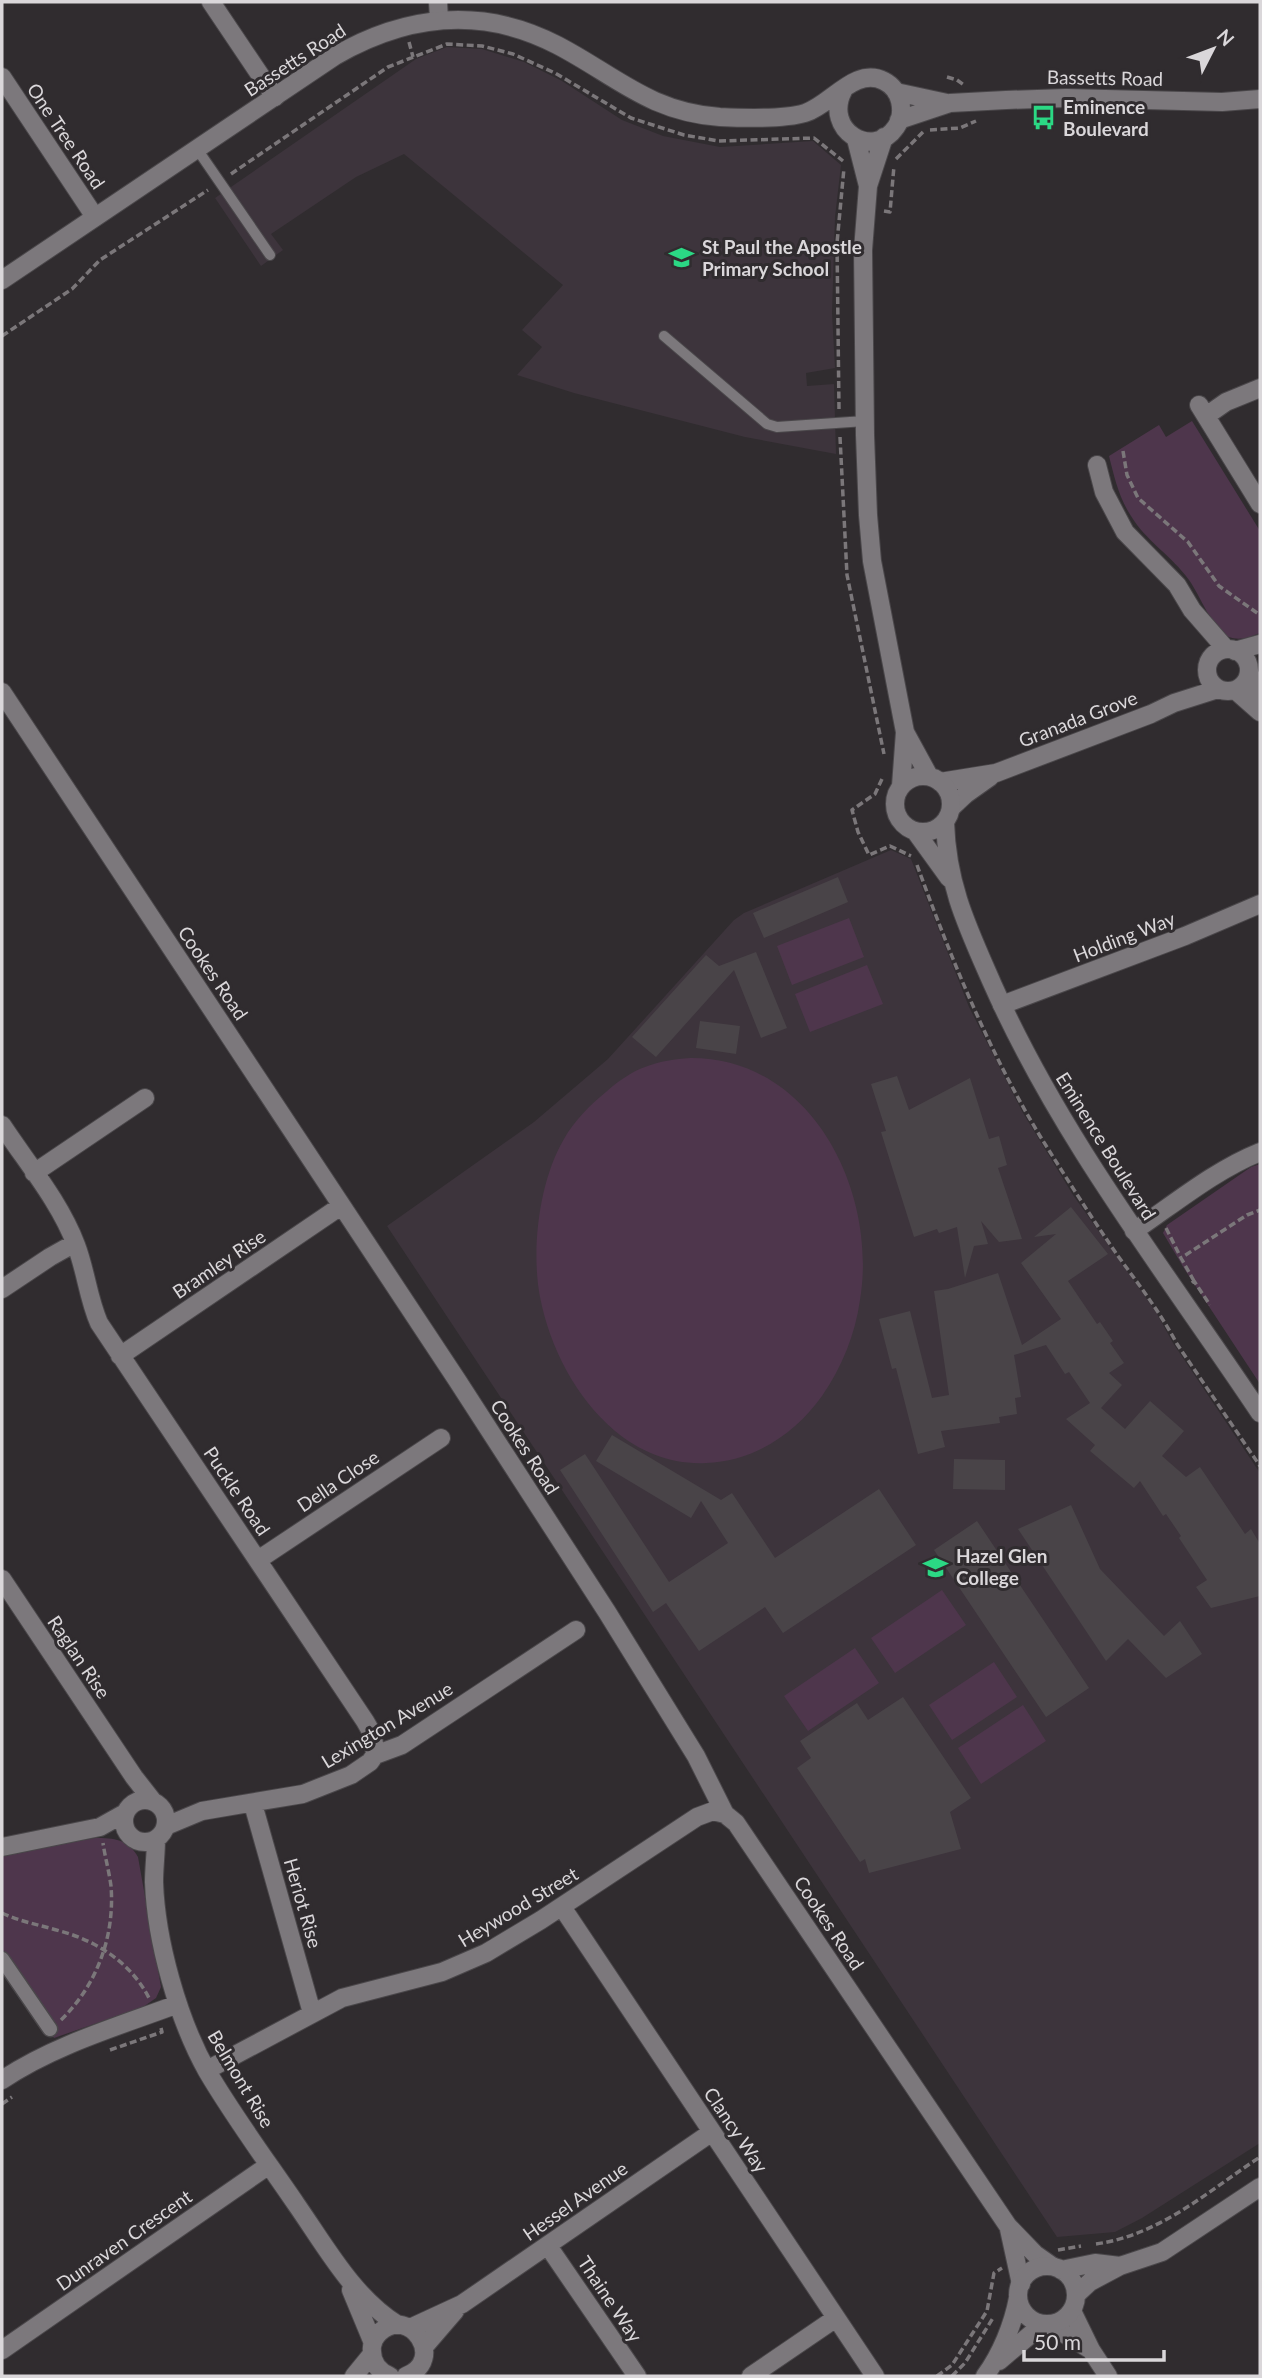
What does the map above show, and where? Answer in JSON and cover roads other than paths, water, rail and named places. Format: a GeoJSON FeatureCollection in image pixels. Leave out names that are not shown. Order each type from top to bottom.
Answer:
{"type":"FeatureCollection","features":[{"type":"Feature","properties":{"kind":"street"},"geometry":{"type":"LineString","coordinates":[[211,2],[275,97]]}},
{"type":"Feature","properties":{"kind":"street","name":"Bassetts Road"},"geometry":{"type":"LineString","coordinates":[[2,280],[356,44],[438,11],[535,35],[557,45],[636,93],[690,112],[729,117],[804,113],[841,125],[856,139]]}},
{"type":"Feature","properties":{"kind":"street","name":"One Tree Road"},"geometry":{"type":"LineString","coordinates":[[2,77],[96,217]]}},
{"type":"Feature","properties":{"kind":"street","name":"Bassetts Road"},"geometry":{"type":"LineString","coordinates":[[804,113],[843,91],[856,80],[874,78],[883,80],[896,92],[950,103],[1066,97],[1222,102],[1260,99]]}},
{"type":"Feature","properties":{"kind":"street"},"geometry":{"type":"LineString","coordinates":[[841,125],[837,108],[843,91]]}},
{"type":"Feature","properties":{"kind":"street"},"geometry":{"type":"LineString","coordinates":[[868,186],[856,139],[865,141],[891,133],[899,120],[900,101],[896,92]]}},
{"type":"Feature","properties":{"kind":"street","name":"Bassetts Road"},"geometry":{"type":"LineString","coordinates":[[899,120],[950,103]]}},
{"type":"Feature","properties":{"kind":"street"},"geometry":{"type":"LineString","coordinates":[[884,137],[868,186],[863,250],[868,515],[873,561],[905,732],[901,786],[895,808],[901,821],[915,831],[931,831],[948,815],[949,793],[934,779],[905,732]]}},
{"type":"Feature","properties":{"kind":"street"},"geometry":{"type":"LineString","coordinates":[[1260,388],[1203,410],[1260,504]]}},
{"type":"Feature","properties":{"kind":"street"},"geometry":{"type":"LineString","coordinates":[[1097,464],[1104,492],[1125,532],[1177,585],[1192,610],[1231,650],[1253,667],[1260,692]]}},
{"type":"Feature","properties":{"kind":"street"},"geometry":{"type":"LineString","coordinates":[[1192,610],[1210,681],[1260,712]]}},
{"type":"Feature","properties":{"kind":"street"},"geometry":{"type":"LineString","coordinates":[[1208,666],[1215,653],[1260,644]]}},
{"type":"Feature","properties":{"kind":"street","name":"Granada Grove"},"geometry":{"type":"LineString","coordinates":[[1174,702],[1208,666]]}},
{"type":"Feature","properties":{"kind":"street"},"geometry":{"type":"LineString","coordinates":[[1226,689],[1245,683],[1253,667]]}},
{"type":"Feature","properties":{"kind":"street","name":"Granada Grove"},"geometry":{"type":"LineString","coordinates":[[948,815],[966,794],[996,773],[1152,714],[1174,702],[1226,689]]}},
{"type":"Feature","properties":{"kind":"street","name":"Cookes Road"},"geometry":{"type":"LineString","coordinates":[[2,692],[607,1612],[696,1756],[724,1814],[736,1823],[1008,2226],[1035,2254],[1057,2268]]}},
{"type":"Feature","properties":{"kind":"street","name":"Granada Grove"},"geometry":{"type":"LineString","coordinates":[[934,779],[996,773]]}},
{"type":"Feature","properties":{"kind":"street"},"geometry":{"type":"LineString","coordinates":[[901,786],[914,777],[934,779]]}},
{"type":"Feature","properties":{"kind":"street","name":"Eminence Boulevard"},"geometry":{"type":"LineString","coordinates":[[948,815],[951,881],[962,915],[1037,1075],[1068,1130],[1134,1231],[1260,1413]]}},
{"type":"Feature","properties":{"kind":"street","name":"Eminence Boulevard"},"geometry":{"type":"LineString","coordinates":[[915,831],[951,881]]}},
{"type":"Feature","properties":{"kind":"street","name":"Holding Way"},"geometry":{"type":"LineString","coordinates":[[1002,1005],[1185,936],[1260,904]]}},
{"type":"Feature","properties":{"kind":"street"},"geometry":{"type":"LineString","coordinates":[[34,1173],[145,1098]]}},
{"type":"Feature","properties":{"kind":"street","name":"Puckle Road"},"geometry":{"type":"LineString","coordinates":[[2,1125],[75,1243],[99,1323],[373,1734],[375,1755]]}},
{"type":"Feature","properties":{"kind":"street"},"geometry":{"type":"LineString","coordinates":[[1134,1231],[1248,1157],[1260,1152]]}},
{"type":"Feature","properties":{"kind":"street","name":"Bramley Rise"},"geometry":{"type":"LineString","coordinates":[[120,1356],[341,1206]]}},
{"type":"Feature","properties":{"kind":"street"},"geometry":{"type":"LineString","coordinates":[[2,1289],[50,1256],[75,1243]]}},
{"type":"Feature","properties":{"kind":"street","name":"Della Close"},"geometry":{"type":"LineString","coordinates":[[258,1560],[441,1438]]}},
{"type":"Feature","properties":{"kind":"street","name":"Raglan Rise"},"geometry":{"type":"LineString","coordinates":[[2,1579],[159,1818]]}},
{"type":"Feature","properties":{"kind":"street","name":"Lexington Avenue"},"geometry":{"type":"LineString","coordinates":[[159,1818],[253,1804],[303,1794],[332,1784],[362,1769],[375,1755],[401,1745],[576,1630]]}},
{"type":"Feature","properties":{"kind":"street","name":"Raglan Rise"},"geometry":{"type":"LineString","coordinates":[[121,1758],[128,1809],[124,1826],[132,1836]]}},
{"type":"Feature","properties":{"kind":"street"},"geometry":{"type":"LineString","coordinates":[[2,1847],[100,1827],[138,1800],[159,1818],[150,1842],[100,1827]]}},
{"type":"Feature","properties":{"kind":"street","name":"Heriot Rise"},"geometry":{"type":"LineString","coordinates":[[253,1804],[312,2013]]}},
{"type":"Feature","properties":{"kind":"street","name":"Heywood Street"},"geometry":{"type":"LineString","coordinates":[[207,2070],[312,2013],[357,1993],[417,1980],[464,1964],[512,1939],[697,1817],[713,1811],[724,1814]]}},
{"type":"Feature","properties":{"kind":"street","name":"Belmont Rise"},"geometry":{"type":"LineString","coordinates":[[159,1818],[154,1882],[163,1945],[178,2004],[207,2070],[344,2274],[372,2305],[416,2332],[424,2362]]}},
{"type":"Feature","properties":{"kind":"street","name":"Belmont Rise"},"geometry":{"type":"LineString","coordinates":[[132,1836],[154,1882]]}},
{"type":"Feature","properties":{"kind":"street","name":"Clancy Way"},"geometry":{"type":"LineString","coordinates":[[562,1907],[875,2376]]}},
{"type":"Feature","properties":{"kind":"street"},"geometry":{"type":"LineString","coordinates":[[2,1959],[50,2029]]}},
{"type":"Feature","properties":{"kind":"street"},"geometry":{"type":"LineString","coordinates":[[2,2080],[18,2069],[66,2047],[178,2004]]}},
{"type":"Feature","properties":{"kind":"street","name":"Hessel Avenue"},"geometry":{"type":"LineString","coordinates":[[372,2348],[383,2329],[404,2326],[462,2304],[712,2132]]}},
{"type":"Feature","properties":{"kind":"street","name":"Dunraven Crescent"},"geometry":{"type":"LineString","coordinates":[[2,2350],[269,2165]]}},
{"type":"Feature","properties":{"kind":"street"},"geometry":{"type":"LineString","coordinates":[[988,2372],[1045,2324],[1061,2321],[1090,2282],[1120,2266],[1162,2252],[1260,2187]]}},
{"type":"Feature","properties":{"kind":"street","name":"Cookes Road"},"geometry":{"type":"LineString","coordinates":[[1008,2226],[1009,2265],[1019,2291]]}},
{"type":"Feature","properties":{"kind":"street","name":"Thaine Way"},"geometry":{"type":"LineString","coordinates":[[548,2245],[637,2376]]}},
{"type":"Feature","properties":{"kind":"street"},"geometry":{"type":"LineString","coordinates":[[988,2372],[1014,2318],[1019,2291],[1030,2272],[1044,2266],[1057,2268],[1095,2263],[1120,2266]]}},
{"type":"Feature","properties":{"kind":"street"},"geometry":{"type":"LineString","coordinates":[[1057,2268],[1072,2280],[1074,2303],[1091,2350],[1108,2376]]}},
{"type":"Feature","properties":{"kind":"street","name":"Belmont Rise"},"geometry":{"type":"LineString","coordinates":[[344,2274],[372,2348],[374,2363],[387,2376]]}},
{"type":"Feature","properties":{"kind":"street"},"geometry":{"type":"LineString","coordinates":[[1019,2291],[1026,2315],[1091,2350]]}},
{"type":"Feature","properties":{"kind":"street","name":"Hessel Avenue"},"geometry":{"type":"LineString","coordinates":[[406,2376],[424,2362],[462,2304]]}},
{"type":"Feature","properties":{"kind":"street"},"geometry":{"type":"LineString","coordinates":[[751,2376],[836,2318]]}},
{"type":"Feature","properties":{"kind":"street"},"geometry":{"type":"LineString","coordinates":[[354,2376],[372,2348]]}},
{"type":"Feature","properties":{"kind":"lane"},"geometry":{"type":"LineString","coordinates":[[197,149],[270,255]]}},
{"type":"Feature","properties":{"kind":"lane"},"geometry":{"type":"LineString","coordinates":[[664,336],[767,424],[777,426],[865,421]]}},
{"type":"Feature","properties":{"kind":"place","name":"Eminence Boulevard"},"geometry":{"type":"Point","coordinates":[1043,118]}},
{"type":"Feature","properties":{"kind":"place","name":"St Paul the Apostle Primary School"},"geometry":{"type":"Point","coordinates":[682,258]}},
{"type":"Feature","properties":{"kind":"place","name":"Hazel Glen College"},"geometry":{"type":"Point","coordinates":[936,1567]}}]}
